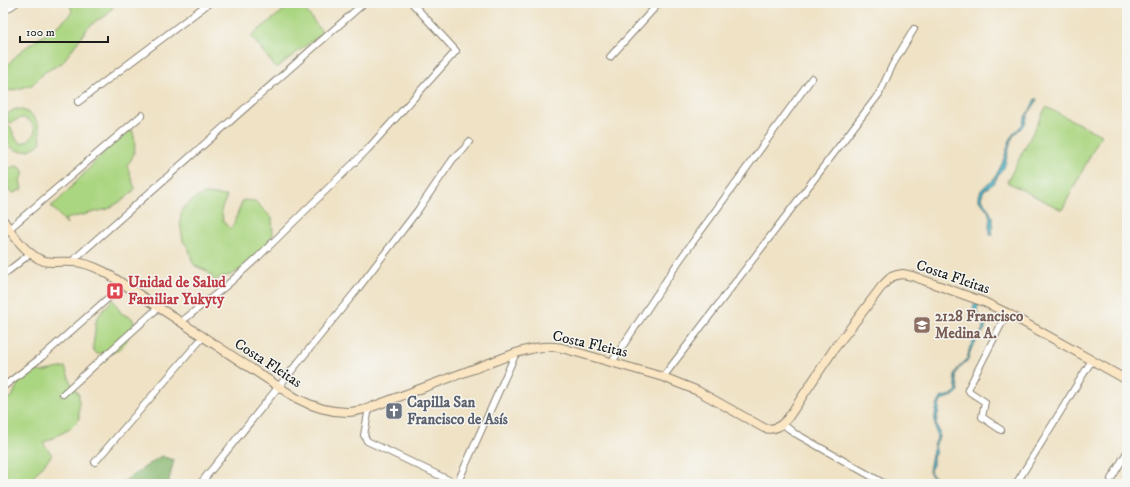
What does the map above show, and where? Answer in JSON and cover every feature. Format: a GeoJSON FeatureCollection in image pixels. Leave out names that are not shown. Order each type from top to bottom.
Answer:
{"type":"FeatureCollection","features":[{"type":"Feature","properties":{"kind":"main road","name":"Costa Fleitas"},"geometry":{"type":"LineString","coordinates":[[3,220],[30,253],[39,259],[45,261],[83,263],[105,272],[304,402],[332,410],[348,412],[369,408],[516,353],[549,346],[562,348],[663,377],[698,392],[764,428],[778,428],[788,418],[846,334],[882,286],[891,277],[903,274],[984,302],[1007,313],[1127,380]]}},
{"type":"Feature","properties":{"kind":"street"},"geometry":{"type":"LineString","coordinates":[[3,12],[16,3]]}},
{"type":"Feature","properties":{"kind":"street"},"geometry":{"type":"LineString","coordinates":[[78,102],[209,3]]}},
{"type":"Feature","properties":{"kind":"street"},"geometry":{"type":"LineString","coordinates":[[71,262],[364,3]]}},
{"type":"Feature","properties":{"kind":"street"},"geometry":{"type":"LineString","coordinates":[[181,322],[226,286],[258,257],[366,151],[456,51],[412,3]]}},
{"type":"Feature","properties":{"kind":"street"},"geometry":{"type":"LineString","coordinates":[[610,57],[659,3]]}},
{"type":"Feature","properties":{"kind":"street"},"geometry":{"type":"LineString","coordinates":[[663,377],[879,94],[893,64],[914,29]]}},
{"type":"Feature","properties":{"kind":"street"},"geometry":{"type":"LineString","coordinates":[[612,362],[679,261],[812,78]]}},
{"type":"Feature","properties":{"kind":"street"},"geometry":{"type":"LineString","coordinates":[[9,229],[142,115]]}},
{"type":"Feature","properties":{"kind":"street"},"geometry":{"type":"LineString","coordinates":[[200,484],[356,291],[418,210],[453,159],[469,142]]}},
{"type":"Feature","properties":{"kind":"street"},"geometry":{"type":"LineString","coordinates":[[3,275],[30,253]]}},
{"type":"Feature","properties":{"kind":"street"},"geometry":{"type":"LineString","coordinates":[[3,387],[43,356],[124,284]]}},
{"type":"Feature","properties":{"kind":"street"},"geometry":{"type":"LineString","coordinates":[[63,394],[159,307]]}},
{"type":"Feature","properties":{"kind":"street"},"geometry":{"type":"LineString","coordinates":[[1001,430],[982,417],[984,402],[968,389],[1007,313]]}},
{"type":"Feature","properties":{"kind":"street"},"geometry":{"type":"LineString","coordinates":[[95,462],[203,337]]}},
{"type":"Feature","properties":{"kind":"street"},"geometry":{"type":"LineString","coordinates":[[369,408],[364,435],[367,441],[457,484],[516,353]]}},
{"type":"Feature","properties":{"kind":"street"},"geometry":{"type":"LineString","coordinates":[[1016,484],[1092,360]]}},
{"type":"Feature","properties":{"kind":"street"},"geometry":{"type":"LineString","coordinates":[[783,424],[796,434],[885,484]]}},
{"type":"Feature","properties":{"kind":"street"},"geometry":{"type":"LineString","coordinates":[[1111,479],[1127,452]]}},
{"type":"Feature","properties":{"kind":"green space"},"geometry":{"type":"Polygon","coordinates":[[[70,3],[116,3],[106,16],[97,20],[87,29],[62,63],[45,72],[32,85],[10,91],[3,86],[3,70],[22,50],[67,18],[72,12],[70,3]]]}},
{"type":"Feature","properties":{"kind":"green space"},"geometry":{"type":"Polygon","coordinates":[[[293,3],[300,3],[323,33],[276,68],[251,36],[293,3]]]}},
{"type":"Feature","properties":{"kind":"green space"},"geometry":{"type":"Polygon","coordinates":[[[1046,107],[1101,135],[1062,210],[1007,182],[1046,107]]]}},
{"type":"Feature","properties":{"kind":"green space"},"geometry":{"type":"Polygon","coordinates":[[[15,109],[23,110],[33,116],[40,129],[41,142],[28,150],[16,150],[11,147],[4,136],[3,128],[7,124],[11,127],[14,136],[21,143],[26,142],[33,136],[35,131],[32,124],[27,119],[22,118],[10,123],[7,119],[7,114],[15,109]]]}},
{"type":"Feature","properties":{"kind":"green space"},"geometry":{"type":"Polygon","coordinates":[[[132,129],[135,148],[133,157],[127,165],[135,189],[126,198],[108,209],[65,219],[67,224],[51,206],[58,201],[112,144],[132,129]]]}},
{"type":"Feature","properties":{"kind":"green space"},"geometry":{"type":"Polygon","coordinates":[[[15,166],[20,167],[23,171],[23,176],[20,180],[22,189],[14,193],[9,191],[7,187],[8,182],[4,179],[3,180],[3,167],[11,168],[15,166]]]}},
{"type":"Feature","properties":{"kind":"green space"},"geometry":{"type":"Polygon","coordinates":[[[205,194],[227,196],[221,210],[222,220],[230,229],[243,200],[255,201],[272,218],[273,235],[261,251],[243,268],[231,275],[218,278],[216,282],[207,271],[195,266],[192,261],[189,249],[183,241],[180,222],[182,209],[195,198],[205,194]]]}},
{"type":"Feature","properties":{"kind":"green space"},"geometry":{"type":"Polygon","coordinates":[[[113,299],[121,313],[132,318],[134,322],[133,326],[127,340],[121,348],[113,352],[97,354],[93,350],[96,321],[102,311],[113,299]]]}},
{"type":"Feature","properties":{"kind":"green space"},"geometry":{"type":"Polygon","coordinates":[[[65,367],[71,383],[79,395],[79,420],[70,429],[43,443],[52,455],[27,484],[3,484],[3,401],[12,397],[18,383],[33,369],[41,372],[65,367]]]}},
{"type":"Feature","properties":{"kind":"green space"},"geometry":{"type":"Polygon","coordinates":[[[161,456],[174,460],[168,484],[120,484],[161,456]]]}},
{"type":"Feature","properties":{"kind":"water"},"geometry":{"type":"Polygon","coordinates":[[[1035,99],[1037,99],[1028,114],[1025,124],[1014,135],[1011,141],[1004,168],[999,173],[995,182],[984,190],[981,198],[993,219],[991,231],[992,235],[990,235],[990,218],[988,211],[979,201],[979,196],[981,190],[994,179],[1002,164],[1013,134],[1022,125],[1035,99]]]}},
{"type":"Feature","properties":{"kind":"water"},"geometry":{"type":"Polygon","coordinates":[[[975,303],[980,304],[977,308],[977,314],[984,320],[985,329],[971,349],[968,360],[959,368],[956,374],[959,391],[953,396],[942,400],[940,403],[936,424],[939,431],[939,437],[935,447],[936,452],[933,457],[933,465],[930,470],[932,475],[943,484],[941,484],[932,476],[929,472],[934,445],[937,438],[935,414],[938,403],[942,397],[952,395],[957,390],[955,379],[956,373],[958,368],[968,357],[971,345],[983,328],[983,321],[975,317],[973,313],[975,303]]]}},
{"type":"Feature","properties":{"kind":"place","name":"Unidad de Salud Familiar Yukyty"},"geometry":{"type":"Point","coordinates":[115,291]}},
{"type":"Feature","properties":{"kind":"place","name":"2128 Francisco Medina A."},"geometry":{"type":"Point","coordinates":[922,325]}},
{"type":"Feature","properties":{"kind":"place","name":"Capilla San Francisco de Asís"},"geometry":{"type":"Point","coordinates":[394,411]}}]}
